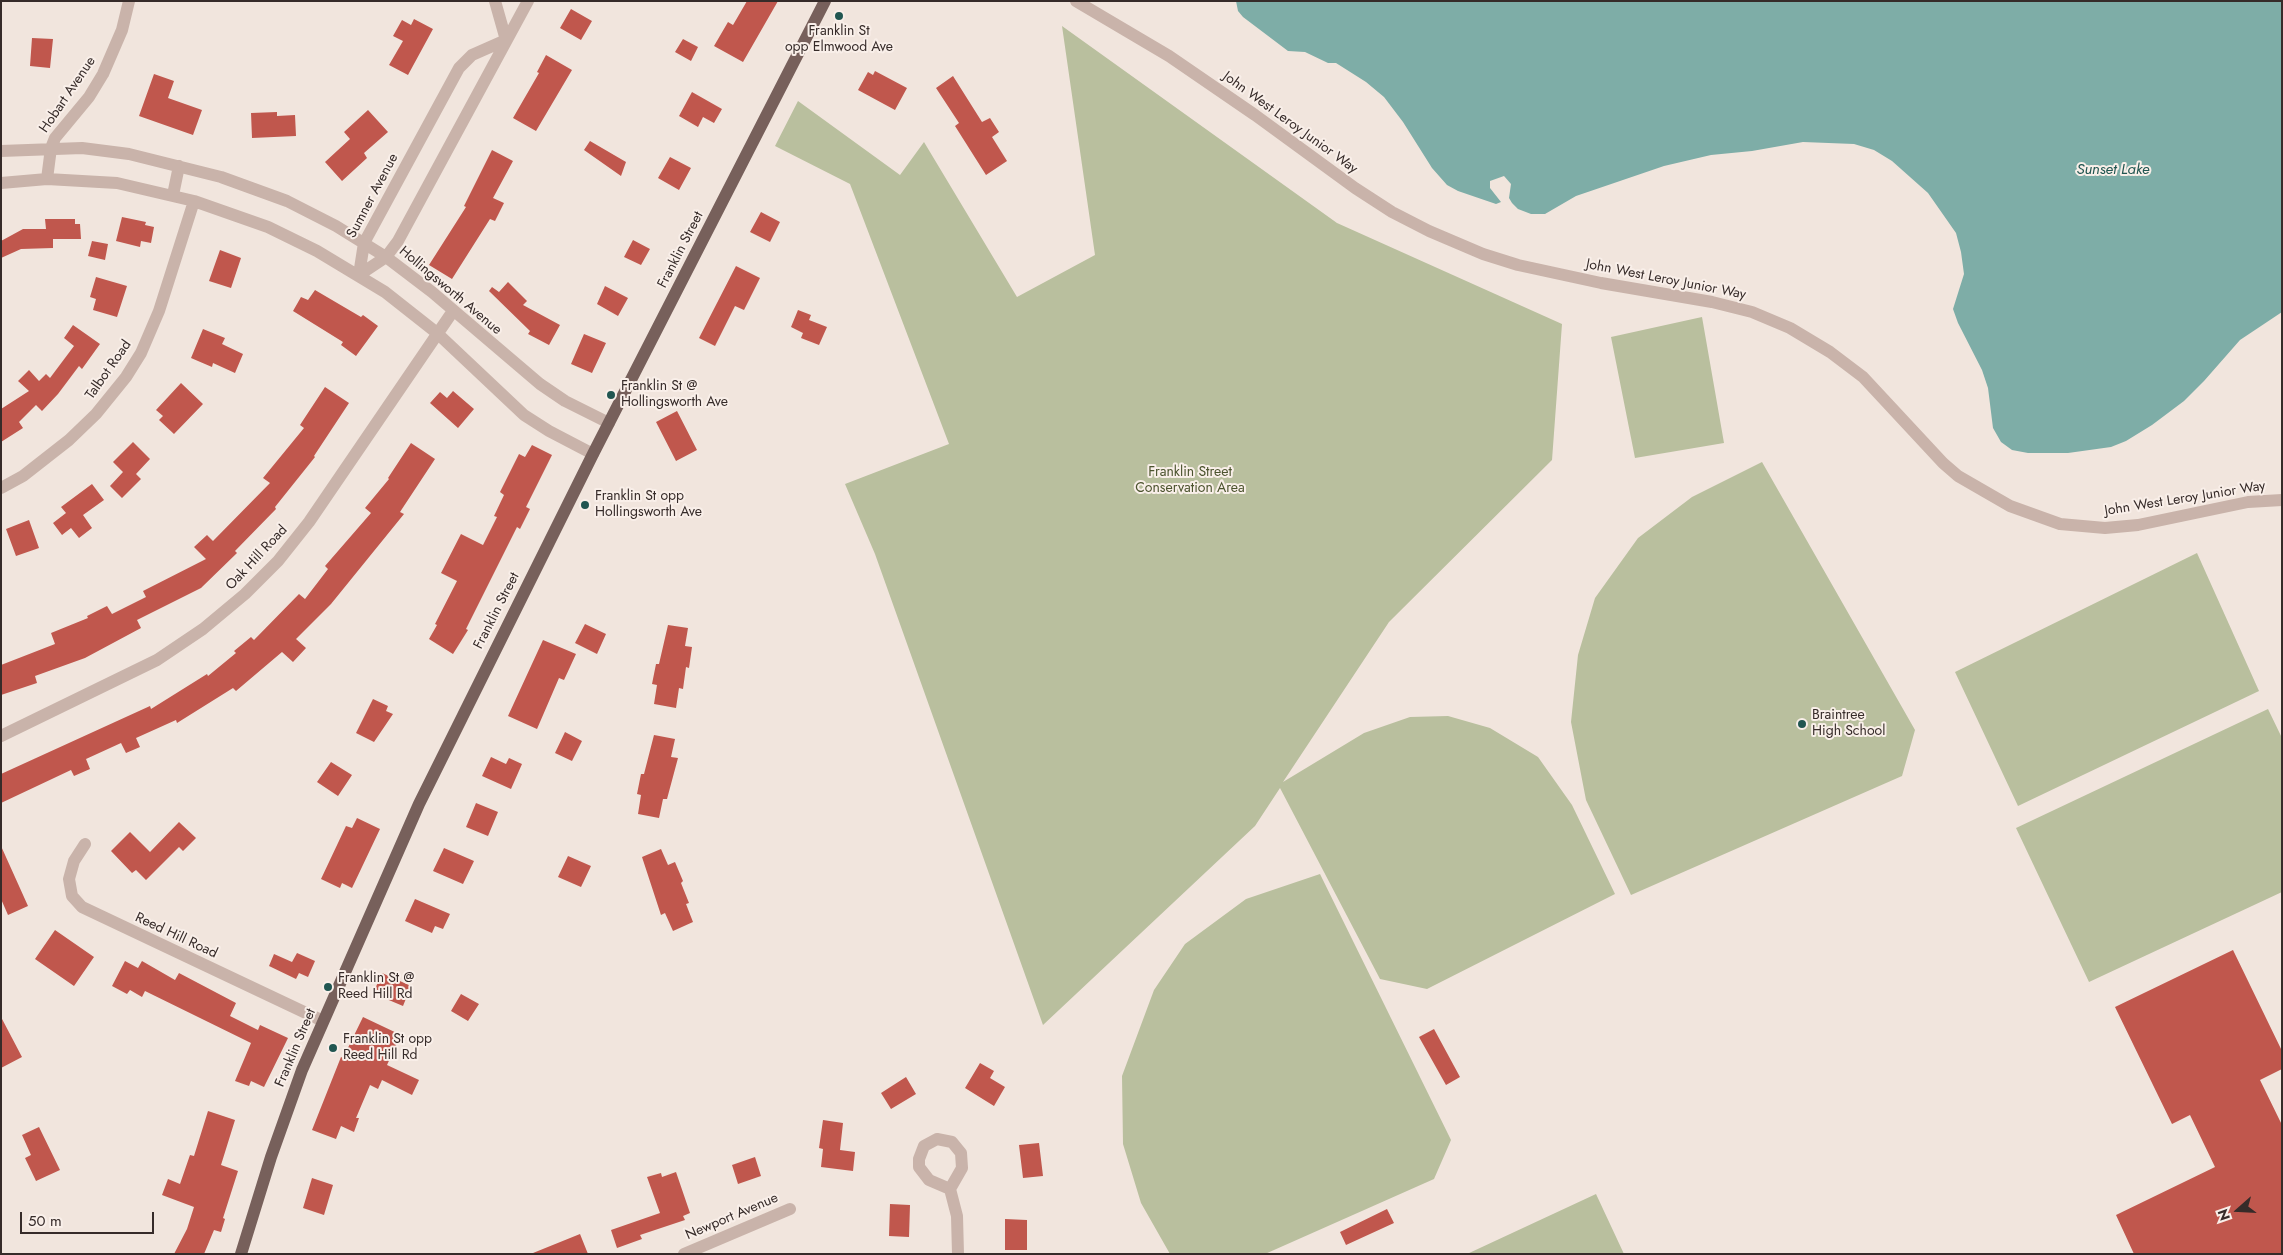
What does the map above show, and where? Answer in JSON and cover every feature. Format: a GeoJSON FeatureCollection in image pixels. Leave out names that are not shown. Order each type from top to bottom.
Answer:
{"type":"FeatureCollection","features":[{"type":"Feature","properties":{"kind":"main road","name":"Franklin Street"},"geometry":{"type":"LineString","coordinates":[[241,1254],[283,1121],[323,1021],[419,804],[593,454],[825,1]]}},
{"type":"Feature","properties":{"kind":"street","name":"Hobart Avenue"},"geometry":{"type":"LineString","coordinates":[[47,179],[51,148],[59,130],[82,106],[103,74],[122,30],[129,1]]}},
{"type":"Feature","properties":{"kind":"street"},"geometry":{"type":"LineString","coordinates":[[495,1],[506,40]]}},
{"type":"Feature","properties":{"kind":"street"},"geometry":{"type":"LineString","coordinates":[[359,275],[386,257],[403,232],[528,1]]}},
{"type":"Feature","properties":{"kind":"street","name":"John West Leroy Junior Way"},"geometry":{"type":"LineString","coordinates":[[1076,1],[1190,69],[1372,200],[1438,235],[1483,254],[1518,265],[1564,276],[1719,304],[1752,312],[1790,328],[1830,352],[1863,377],[1943,463],[1958,476],[2010,506],[2060,524],[2104,528],[2138,525],[2248,502],[2282,500]]}},
{"type":"Feature","properties":{"kind":"street","name":"Sumner Avenue"},"geometry":{"type":"LineString","coordinates":[[359,275],[364,243],[458,68],[472,55],[506,40]]}},
{"type":"Feature","properties":{"kind":"street","name":"Hollingsworth Avenue"},"geometry":{"type":"LineString","coordinates":[[1,152],[51,148],[82,148],[112,152],[180,166],[240,182],[287,201],[386,257],[416,279],[540,384],[565,401],[610,422]]}},
{"type":"Feature","properties":{"kind":"street"},"geometry":{"type":"LineString","coordinates":[[173,195],[180,166]]}},
{"type":"Feature","properties":{"kind":"street"},"geometry":{"type":"LineString","coordinates":[[1,183],[47,179],[117,183],[194,201],[268,227],[302,242],[385,292],[437,333],[524,415],[555,435],[593,454]]}},
{"type":"Feature","properties":{"kind":"street","name":"Talbot Road"},"geometry":{"type":"LineString","coordinates":[[1,488],[38,465],[76,433],[108,401],[134,366],[165,297],[194,201]]}},
{"type":"Feature","properties":{"kind":"street","name":"Oak Hill Road"},"geometry":{"type":"LineString","coordinates":[[1,736],[157,660],[203,629],[245,594],[278,561],[309,522],[453,311]]}},
{"type":"Feature","properties":{"kind":"street","name":"Reed Hill Road"},"geometry":{"type":"LineString","coordinates":[[85,844],[74,861],[69,879],[72,896],[82,907],[323,1021]]}},
{"type":"Feature","properties":{"kind":"street"},"geometry":{"type":"LineString","coordinates":[[950,1189],[957,1216],[958,1254]]}},
{"type":"Feature","properties":{"kind":"street","name":"Newport Avenue"},"geometry":{"type":"LineString","coordinates":[[684,1254],[790,1209]]}},
{"type":"Feature","properties":{"kind":"green space","name":"Franklin Street Conservation Area"},"geometry":{"type":"Polygon","coordinates":[[[1062,26],[1337,223],[1562,324],[1552,460],[1389,622],[1283,782],[1364,733],[1410,717],[1448,716],[1490,728],[1538,757],[1572,805],[1615,894],[1427,989],[1380,979],[1280,788],[1255,826],[1043,1025],[875,554],[845,484],[949,444],[850,184],[775,146],[798,101],[900,175],[924,142],[1017,297],[1095,255],[1062,26]]]}},
{"type":"Feature","properties":{"kind":"green space"},"geometry":{"type":"Polygon","coordinates":[[[1702,317],[1724,443],[1635,458],[1611,337],[1702,317]]]}},
{"type":"Feature","properties":{"kind":"green space"},"geometry":{"type":"Polygon","coordinates":[[[1762,462],[1915,730],[1902,776],[1631,895],[1586,800],[1571,722],[1578,655],[1595,598],[1638,538],[1692,497],[1762,462]]]}},
{"type":"Feature","properties":{"kind":"green space"},"geometry":{"type":"Polygon","coordinates":[[[2197,553],[2259,691],[2018,806],[1955,672],[2197,553]]]}},
{"type":"Feature","properties":{"kind":"green space"},"geometry":{"type":"Polygon","coordinates":[[[2268,709],[2282,738],[2282,892],[2089,982],[2016,828],[2268,709]]]}},
{"type":"Feature","properties":{"kind":"green space"},"geometry":{"type":"Polygon","coordinates":[[[1320,874],[1451,1140],[1434,1179],[1265,1254],[1170,1254],[1141,1203],[1123,1144],[1122,1076],[1154,990],[1185,944],[1246,899],[1320,874]]]}},
{"type":"Feature","properties":{"kind":"green space"},"geometry":{"type":"Polygon","coordinates":[[[1596,1194],[1624,1254],[1467,1254],[1596,1194]]]}},
{"type":"Feature","properties":{"kind":"water","name":"Sunset Lake"},"geometry":{"type":"Polygon","coordinates":[[[1236,1],[2282,1],[2282,312],[2240,340],[2184,401],[2152,425],[2126,441],[2111,447],[2068,453],[2028,453],[2012,450],[2001,442],[1993,428],[1988,388],[1982,370],[1953,309],[1964,274],[1956,233],[1928,193],[1892,161],[1874,150],[1854,144],[1803,142],[1752,151],[1711,155],[1664,166],[1576,196],[1545,214],[1531,214],[1518,209],[1512,203],[1509,198],[1511,184],[1504,176],[1490,181],[1490,188],[1501,202],[1496,204],[1458,191],[1447,185],[1432,168],[1403,122],[1384,97],[1366,82],[1336,63],[1328,63],[1305,52],[1288,51],[1243,17],[1238,11],[1236,1]]]}},
{"type":"Feature","properties":{"kind":"building"},"geometry":{"type":"Polygon","coordinates":[[[747,1],[778,1],[743,62],[714,46],[728,22],[733,25],[747,1]]]}},
{"type":"Feature","properties":{"kind":"building"},"geometry":{"type":"Polygon","coordinates":[[[571,9],[592,21],[581,40],[560,28],[571,9]]]}},
{"type":"Feature","properties":{"kind":"building"},"geometry":{"type":"Polygon","coordinates":[[[414,19],[433,29],[408,75],[389,65],[403,41],[393,36],[402,20],[411,25],[414,19]]]}},
{"type":"Feature","properties":{"kind":"building"},"geometry":{"type":"Polygon","coordinates":[[[32,38],[53,39],[50,68],[30,66],[32,38]]]}},
{"type":"Feature","properties":{"kind":"building"},"geometry":{"type":"Polygon","coordinates":[[[683,39],[698,47],[691,61],[675,52],[683,39]]]}},
{"type":"Feature","properties":{"kind":"building"},"geometry":{"type":"Polygon","coordinates":[[[546,55],[572,70],[536,131],[513,118],[539,73],[537,72],[546,55]]]}},
{"type":"Feature","properties":{"kind":"building"},"geometry":{"type":"Polygon","coordinates":[[[875,71],[907,88],[895,110],[858,90],[868,72],[873,75],[875,71]]]}},
{"type":"Feature","properties":{"kind":"building"},"geometry":{"type":"Polygon","coordinates":[[[154,74],[174,81],[168,98],[202,110],[193,135],[139,116],[154,74]]]}},
{"type":"Feature","properties":{"kind":"building"},"geometry":{"type":"Polygon","coordinates":[[[953,76],[982,122],[990,118],[999,132],[992,137],[1007,161],[986,175],[955,126],[959,123],[936,88],[953,76]]]}},
{"type":"Feature","properties":{"kind":"building"},"geometry":{"type":"Polygon","coordinates":[[[692,92],[722,109],[714,123],[703,117],[698,127],[679,116],[692,92]]]}},
{"type":"Feature","properties":{"kind":"building"},"geometry":{"type":"Polygon","coordinates":[[[368,110],[388,132],[364,153],[367,158],[342,181],[325,162],[350,139],[344,132],[368,110]]]}},
{"type":"Feature","properties":{"kind":"building"},"geometry":{"type":"Polygon","coordinates":[[[277,112],[277,116],[295,115],[296,136],[252,138],[251,113],[277,112]]]}},
{"type":"Feature","properties":{"kind":"building"},"geometry":{"type":"Polygon","coordinates":[[[590,141],[626,162],[621,176],[584,150],[590,141]]]}},
{"type":"Feature","properties":{"kind":"building"},"geometry":{"type":"Polygon","coordinates":[[[492,150],[513,161],[493,198],[504,203],[495,221],[490,219],[452,279],[429,265],[466,207],[464,206],[492,150]]]}},
{"type":"Feature","properties":{"kind":"building"},"geometry":{"type":"Polygon","coordinates":[[[670,157],[691,168],[679,190],[658,178],[670,157]]]}},
{"type":"Feature","properties":{"kind":"building"},"geometry":{"type":"Polygon","coordinates":[[[761,212],[780,222],[770,242],[750,232],[761,212]]]}},
{"type":"Feature","properties":{"kind":"building"},"geometry":{"type":"Polygon","coordinates":[[[122,217],[146,222],[145,225],[154,227],[151,243],[141,241],[140,247],[116,241],[122,217]]]}},
{"type":"Feature","properties":{"kind":"building"},"geometry":{"type":"Polygon","coordinates":[[[45,219],[75,219],[75,224],[80,224],[81,239],[53,239],[53,248],[21,249],[1,258],[1,241],[23,229],[46,229],[45,219]]]}},
{"type":"Feature","properties":{"kind":"building"},"geometry":{"type":"Polygon","coordinates":[[[633,240],[650,249],[641,265],[624,257],[633,240]]]}},
{"type":"Feature","properties":{"kind":"building"},"geometry":{"type":"Polygon","coordinates":[[[92,241],[108,244],[105,260],[88,256],[92,241]]]}},
{"type":"Feature","properties":{"kind":"building"},"geometry":{"type":"Polygon","coordinates":[[[220,250],[241,258],[231,288],[209,281],[220,250]]]}},
{"type":"Feature","properties":{"kind":"building"},"geometry":{"type":"Polygon","coordinates":[[[736,266],[760,278],[744,310],[735,306],[715,346],[699,338],[736,266]]]}},
{"type":"Feature","properties":{"kind":"building"},"geometry":{"type":"Polygon","coordinates":[[[96,277],[127,286],[117,317],[93,310],[96,299],[90,297],[96,277]]]}},
{"type":"Feature","properties":{"kind":"building"},"geometry":{"type":"Polygon","coordinates":[[[508,282],[527,301],[523,305],[560,325],[549,345],[528,334],[530,331],[489,291],[492,287],[499,292],[508,282]]]}},
{"type":"Feature","properties":{"kind":"building"},"geometry":{"type":"Polygon","coordinates":[[[605,286],[628,298],[618,316],[597,304],[605,286]]]}},
{"type":"Feature","properties":{"kind":"building"},"geometry":{"type":"Polygon","coordinates":[[[315,290],[361,317],[363,315],[378,326],[356,356],[341,345],[343,342],[293,311],[301,297],[308,300],[315,290]]]}},
{"type":"Feature","properties":{"kind":"building"},"geometry":{"type":"Polygon","coordinates":[[[798,310],[811,315],[809,320],[827,327],[819,345],[801,338],[803,333],[791,327],[798,310]]]}},
{"type":"Feature","properties":{"kind":"building"},"geometry":{"type":"Polygon","coordinates":[[[73,325],[100,344],[82,369],[79,366],[58,394],[42,411],[36,405],[19,422],[23,428],[1,442],[1,409],[29,391],[18,381],[29,370],[39,381],[46,374],[50,378],[74,346],[64,338],[73,325]]]}},
{"type":"Feature","properties":{"kind":"building"},"geometry":{"type":"Polygon","coordinates":[[[203,329],[225,338],[222,344],[243,354],[235,373],[213,363],[212,367],[191,358],[203,329]]]}},
{"type":"Feature","properties":{"kind":"building"},"geometry":{"type":"Polygon","coordinates":[[[584,334],[606,343],[592,373],[571,364],[584,334]]]}},
{"type":"Feature","properties":{"kind":"building"},"geometry":{"type":"Polygon","coordinates":[[[181,383],[203,404],[174,434],[159,420],[163,416],[156,410],[181,383]]]}},
{"type":"Feature","properties":{"kind":"building"},"geometry":{"type":"Polygon","coordinates":[[[325,387],[349,403],[315,457],[275,507],[276,509],[235,551],[237,553],[201,588],[137,620],[141,628],[85,658],[35,676],[37,683],[1,695],[1,665],[55,644],[51,633],[88,618],[87,616],[107,606],[112,614],[146,597],[143,591],[206,559],[194,547],[207,535],[213,541],[270,483],[263,478],[304,428],[300,425],[325,387]]]}},
{"type":"Feature","properties":{"kind":"building"},"geometry":{"type":"Polygon","coordinates":[[[453,391],[474,409],[458,428],[430,403],[440,392],[447,398],[453,391]]]}},
{"type":"Feature","properties":{"kind":"building"},"geometry":{"type":"Polygon","coordinates":[[[677,411],[697,450],[676,461],[656,422],[677,411]]]}},
{"type":"Feature","properties":{"kind":"building"},"geometry":{"type":"Polygon","coordinates":[[[133,442],[150,459],[136,474],[141,479],[122,498],[110,486],[123,472],[113,462],[133,442]]]}},
{"type":"Feature","properties":{"kind":"building"},"geometry":{"type":"Polygon","coordinates":[[[411,443],[435,459],[400,512],[404,514],[331,604],[296,639],[306,648],[293,662],[282,652],[236,691],[233,688],[177,723],[176,720],[136,738],[140,747],[126,753],[121,743],[86,759],[90,769],[74,776],[71,770],[1,803],[1,774],[150,706],[151,709],[207,674],[208,676],[236,653],[234,651],[251,637],[254,640],[299,594],[305,599],[328,569],[325,566],[371,513],[365,508],[389,479],[411,443]]]}},
{"type":"Feature","properties":{"kind":"building"},"geometry":{"type":"Polygon","coordinates":[[[532,445],[552,455],[526,507],[530,509],[520,529],[517,527],[466,629],[468,630],[453,654],[429,639],[457,581],[441,573],[461,534],[483,545],[497,517],[494,516],[504,495],[500,492],[519,454],[525,457],[532,445]]]}},
{"type":"Feature","properties":{"kind":"building"},"geometry":{"type":"Polygon","coordinates":[[[92,484],[104,500],[83,515],[92,528],[79,538],[71,528],[62,535],[53,523],[66,513],[61,507],[92,484]]]}},
{"type":"Feature","properties":{"kind":"building"},"geometry":{"type":"Polygon","coordinates":[[[29,520],[39,548],[16,556],[6,529],[29,520]]]}},
{"type":"Feature","properties":{"kind":"building"},"geometry":{"type":"Polygon","coordinates":[[[585,624],[606,634],[597,654],[575,643],[585,624]]]}},
{"type":"Feature","properties":{"kind":"building"},"geometry":{"type":"Polygon","coordinates":[[[668,625],[688,628],[685,646],[692,647],[689,668],[686,667],[683,689],[679,688],[676,708],[654,704],[657,685],[652,684],[656,664],[659,664],[668,625]]]}},
{"type":"Feature","properties":{"kind":"building"},"geometry":{"type":"Polygon","coordinates":[[[543,640],[576,654],[564,680],[559,678],[537,729],[508,716],[543,640]]]}},
{"type":"Feature","properties":{"kind":"building"},"geometry":{"type":"Polygon","coordinates":[[[373,699],[388,706],[386,711],[393,714],[374,742],[356,733],[373,699]]]}},
{"type":"Feature","properties":{"kind":"building"},"geometry":{"type":"Polygon","coordinates":[[[565,732],[582,741],[572,761],[555,753],[565,732]]]}},
{"type":"Feature","properties":{"kind":"building"},"geometry":{"type":"Polygon","coordinates":[[[654,735],[675,739],[671,757],[678,758],[667,799],[663,799],[659,818],[638,814],[641,795],[637,794],[641,774],[644,774],[654,735]]]}},
{"type":"Feature","properties":{"kind":"building"},"geometry":{"type":"Polygon","coordinates":[[[491,757],[506,764],[509,758],[522,764],[511,789],[482,776],[491,757]]]}},
{"type":"Feature","properties":{"kind":"building"},"geometry":{"type":"Polygon","coordinates":[[[331,762],[352,775],[338,796],[317,782],[331,762]]]}},
{"type":"Feature","properties":{"kind":"building"},"geometry":{"type":"Polygon","coordinates":[[[476,803],[498,812],[488,836],[466,827],[476,803]]]}},
{"type":"Feature","properties":{"kind":"building"},"geometry":{"type":"Polygon","coordinates":[[[357,818],[380,829],[352,888],[342,883],[340,888],[321,879],[346,826],[352,828],[357,818]]]}},
{"type":"Feature","properties":{"kind":"building"},"geometry":{"type":"Polygon","coordinates":[[[179,822],[196,838],[183,851],[179,847],[146,880],[136,870],[132,873],[111,851],[130,832],[150,852],[179,822]]]}},
{"type":"Feature","properties":{"kind":"building"},"geometry":{"type":"Polygon","coordinates":[[[1,846],[28,906],[8,915],[1,899],[1,846]]]}},
{"type":"Feature","properties":{"kind":"building"},"geometry":{"type":"Polygon","coordinates":[[[444,848],[474,861],[463,884],[433,871],[444,848]]]}},
{"type":"Feature","properties":{"kind":"building"},"geometry":{"type":"Polygon","coordinates":[[[661,849],[668,865],[675,862],[683,881],[681,883],[689,903],[686,904],[693,922],[673,931],[665,913],[661,915],[642,857],[661,849]]]}},
{"type":"Feature","properties":{"kind":"building"},"geometry":{"type":"Polygon","coordinates":[[[568,856],[591,866],[581,887],[558,877],[568,856]]]}},
{"type":"Feature","properties":{"kind":"building"},"geometry":{"type":"Polygon","coordinates":[[[415,899],[450,914],[443,929],[435,926],[432,933],[405,921],[415,899]]]}},
{"type":"Feature","properties":{"kind":"building"},"geometry":{"type":"Polygon","coordinates":[[[55,930],[94,957],[74,986],[35,959],[55,930]]]}},
{"type":"Feature","properties":{"kind":"building"},"geometry":{"type":"Polygon","coordinates":[[[2233,950],[2282,1051],[2282,1069],[2260,1080],[2282,1125],[2282,1254],[2134,1254],[2116,1215],[2215,1167],[2190,1115],[2172,1124],[2115,1007],[2233,950]]]}},
{"type":"Feature","properties":{"kind":"building"},"geometry":{"type":"Polygon","coordinates":[[[297,953],[315,961],[308,977],[299,973],[296,979],[269,966],[274,954],[292,962],[297,953]]]}},
{"type":"Feature","properties":{"kind":"building"},"geometry":{"type":"Polygon","coordinates":[[[125,961],[138,968],[142,961],[175,980],[179,973],[236,1003],[230,1016],[258,1030],[260,1025],[288,1038],[264,1087],[251,1081],[249,1086],[235,1081],[251,1043],[145,991],[142,997],[130,990],[127,994],[112,986],[125,961]]]}},
{"type":"Feature","properties":{"kind":"building"},"geometry":{"type":"Polygon","coordinates":[[[382,973],[411,986],[403,1006],[384,998],[386,994],[375,989],[382,973]]]}},
{"type":"Feature","properties":{"kind":"building"},"geometry":{"type":"Polygon","coordinates":[[[461,994],[479,1004],[468,1021],[451,1011],[461,994]]]}},
{"type":"Feature","properties":{"kind":"building"},"geometry":{"type":"Polygon","coordinates":[[[1,1017],[22,1057],[1,1068],[1,1017]]]}},
{"type":"Feature","properties":{"kind":"building"},"geometry":{"type":"Polygon","coordinates":[[[363,1017],[401,1035],[387,1065],[419,1080],[412,1095],[382,1080],[378,1089],[370,1085],[356,1118],[359,1118],[354,1132],[341,1126],[336,1139],[312,1130],[341,1057],[343,1058],[363,1017]]]}},
{"type":"Feature","properties":{"kind":"building"},"geometry":{"type":"Polygon","coordinates":[[[1434,1029],[1460,1077],[1446,1085],[1419,1037],[1434,1029]]]}},
{"type":"Feature","properties":{"kind":"building"},"geometry":{"type":"Polygon","coordinates":[[[980,1063],[994,1071],[990,1078],[1005,1087],[994,1106],[965,1088],[980,1063]]]}},
{"type":"Feature","properties":{"kind":"building"},"geometry":{"type":"Polygon","coordinates":[[[906,1077],[916,1094],[891,1109],[881,1093],[906,1077]]]}},
{"type":"Feature","properties":{"kind":"building"},"geometry":{"type":"Polygon","coordinates":[[[208,1111],[235,1120],[221,1165],[238,1171],[223,1218],[225,1219],[221,1232],[214,1230],[204,1254],[174,1254],[187,1229],[194,1207],[162,1195],[168,1179],[180,1184],[190,1155],[194,1156],[208,1111]]]}},
{"type":"Feature","properties":{"kind":"building"},"geometry":{"type":"Polygon","coordinates":[[[823,1120],[843,1123],[840,1150],[855,1152],[853,1171],[821,1167],[823,1149],[819,1148],[823,1120]]]}},
{"type":"Feature","properties":{"kind":"building"},"geometry":{"type":"Polygon","coordinates":[[[39,1127],[60,1170],[36,1181],[25,1158],[31,1155],[22,1135],[39,1127]]]}},
{"type":"Feature","properties":{"kind":"building"},"geometry":{"type":"Polygon","coordinates":[[[1039,1143],[1043,1176],[1023,1178],[1019,1145],[1039,1143]]]}},
{"type":"Feature","properties":{"kind":"building"},"geometry":{"type":"Polygon","coordinates":[[[755,1157],[761,1176],[738,1184],[732,1165],[755,1157]]]}},
{"type":"Feature","properties":{"kind":"building"},"geometry":{"type":"Polygon","coordinates":[[[676,1172],[690,1213],[683,1216],[685,1220],[640,1235],[642,1239],[617,1248],[611,1230],[660,1213],[647,1177],[661,1173],[662,1177],[676,1172]]]}},
{"type":"Feature","properties":{"kind":"building"},"geometry":{"type":"Polygon","coordinates":[[[312,1178],[333,1185],[324,1215],[303,1208],[312,1178]]]}},
{"type":"Feature","properties":{"kind":"building"},"geometry":{"type":"Polygon","coordinates":[[[890,1204],[910,1205],[909,1237],[889,1236],[890,1204]]]}},
{"type":"Feature","properties":{"kind":"building"},"geometry":{"type":"Polygon","coordinates":[[[1387,1209],[1394,1223],[1346,1245],[1340,1232],[1387,1209]]]}},
{"type":"Feature","properties":{"kind":"building"},"geometry":{"type":"Polygon","coordinates":[[[1005,1219],[1027,1220],[1027,1250],[1005,1250],[1005,1219]]]}},
{"type":"Feature","properties":{"kind":"building"},"geometry":{"type":"Polygon","coordinates":[[[580,1234],[588,1254],[533,1253],[580,1234]]]}},
{"type":"Feature","properties":{"kind":"place","name":"Franklin St opp Elmwood Ave"},"geometry":{"type":"Point","coordinates":[839,16]}},
{"type":"Feature","properties":{"kind":"place","name":"Franklin St @ Hollingsworth Ave"},"geometry":{"type":"Point","coordinates":[611,395]}},
{"type":"Feature","properties":{"kind":"place","name":"Franklin St opp Hollingsworth Ave"},"geometry":{"type":"Point","coordinates":[585,505]}},
{"type":"Feature","properties":{"kind":"place","name":"Braintree High School"},"geometry":{"type":"Point","coordinates":[1802,724]}},
{"type":"Feature","properties":{"kind":"place","name":"Franklin St @ Reed Hill Rd"},"geometry":{"type":"Point","coordinates":[328,987]}},
{"type":"Feature","properties":{"kind":"place","name":"Franklin St opp Reed Hill Rd"},"geometry":{"type":"Point","coordinates":[333,1048]}}]}
